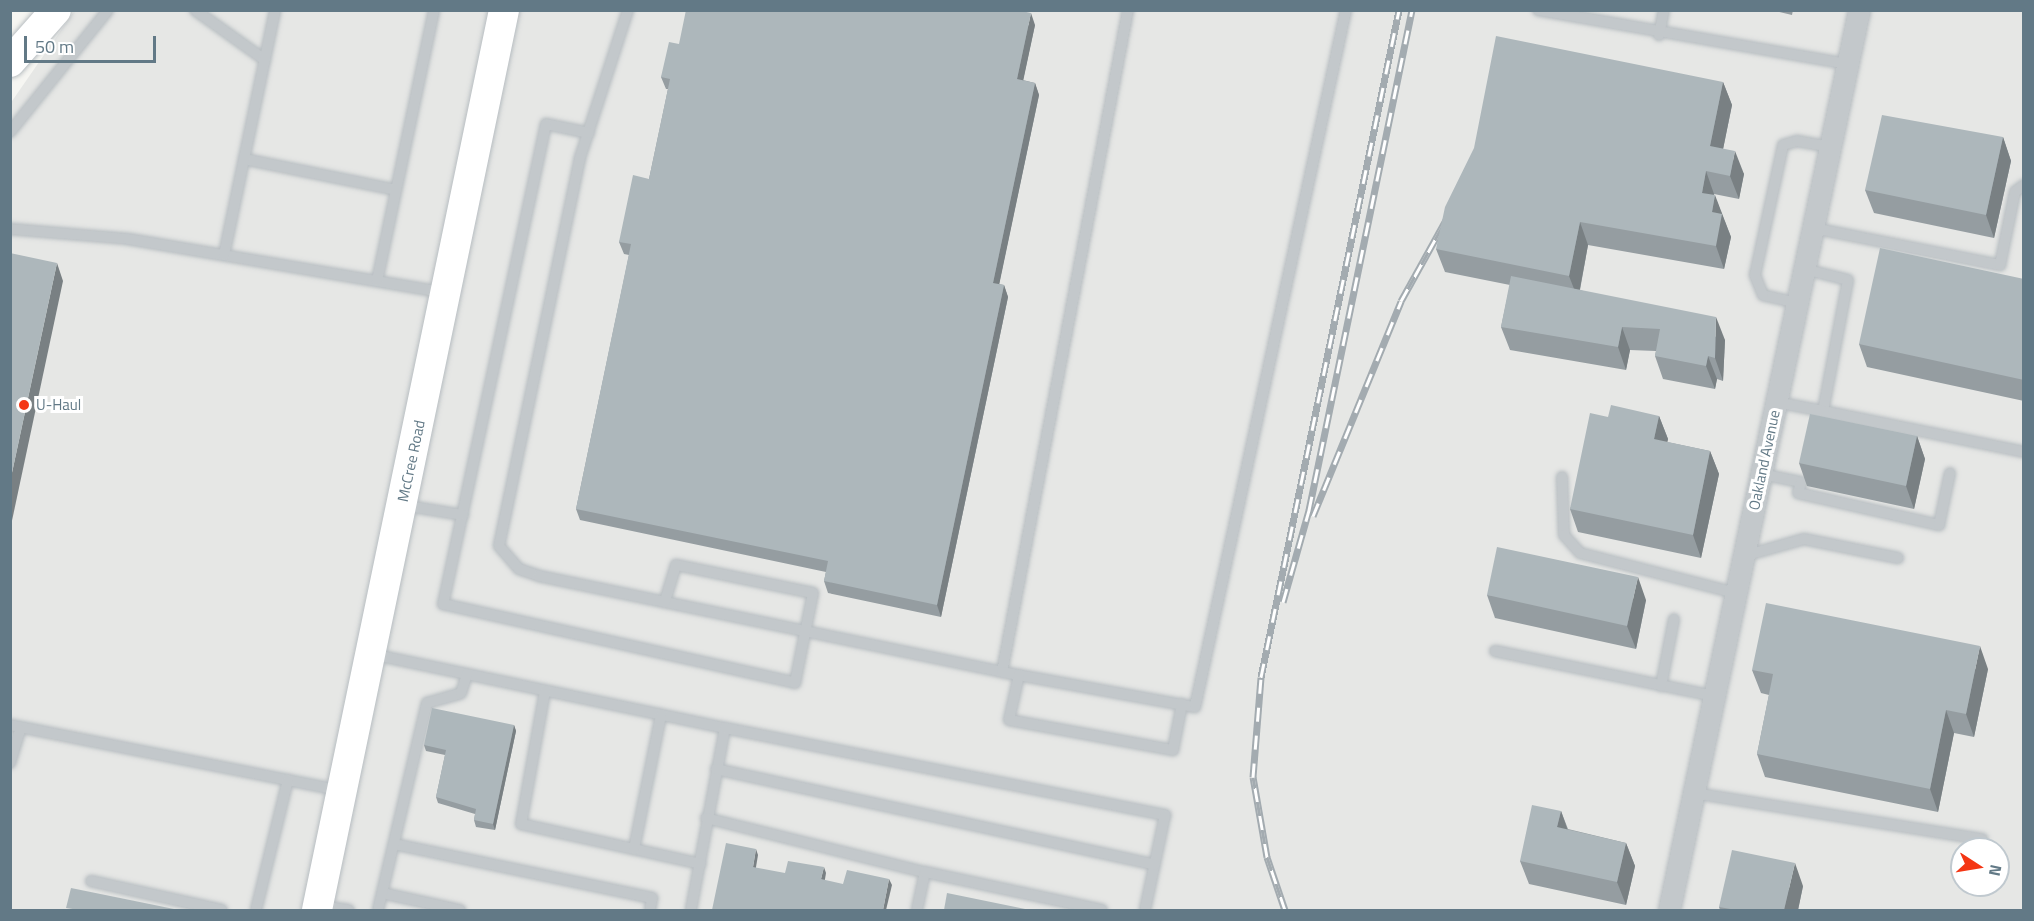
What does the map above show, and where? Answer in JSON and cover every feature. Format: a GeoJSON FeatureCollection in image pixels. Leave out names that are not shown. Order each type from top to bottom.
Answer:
{"type":"FeatureCollection","features":[{"type":"Feature","properties":{"kind":"main road"},"geometry":{"type":"LineString","coordinates":[[10,62],[57,10]]}},
{"type":"Feature","properties":{"kind":"main road","name":"McCree Road"},"geometry":{"type":"LineString","coordinates":[[317,908],[504,10]]}},
{"type":"Feature","properties":{"kind":"street","name":"Oakland Avenue"},"geometry":{"type":"LineString","coordinates":[[1669,910],[1859,10]]}},
{"type":"Feature","properties":{"kind":"lane"},"geometry":{"type":"LineString","coordinates":[[10,132],[108,10]]}},
{"type":"Feature","properties":{"kind":"lane"},"geometry":{"type":"LineString","coordinates":[[195,10],[265,60]]}},
{"type":"Feature","properties":{"kind":"lane"},"geometry":{"type":"LineString","coordinates":[[224,255],[275,10]]}},
{"type":"Feature","properties":{"kind":"lane"},"geometry":{"type":"LineString","coordinates":[[377,280],[434,10]]}},
{"type":"Feature","properties":{"kind":"lane"},"geometry":{"type":"LineString","coordinates":[[628,10],[589,132],[499,546],[519,569],[539,576],[1002,672],[1195,707],[1346,10]]}},
{"type":"Feature","properties":{"kind":"lane"},"geometry":{"type":"LineString","coordinates":[[1002,672],[1128,10]]}},
{"type":"Feature","properties":{"kind":"lane"},"geometry":{"type":"LineString","coordinates":[[1538,10],[1659,35],[1687,35],[1848,64]]}},
{"type":"Feature","properties":{"kind":"lane"},"geometry":{"type":"LineString","coordinates":[[1659,35],[1664,10]]}},
{"type":"Feature","properties":{"kind":"lane"},"geometry":{"type":"LineString","coordinates":[[589,132],[546,124],[443,604],[795,683],[808,631],[813,593],[676,565],[665,602]]}},
{"type":"Feature","properties":{"kind":"lane"},"geometry":{"type":"LineString","coordinates":[[1797,303],[1762,295],[1755,275],[1783,146],[1797,141],[1830,147]]}},
{"type":"Feature","properties":{"kind":"lane"},"geometry":{"type":"LineString","coordinates":[[244,159],[396,190]]}},
{"type":"Feature","properties":{"kind":"lane"},"geometry":{"type":"LineString","coordinates":[[1813,228],[2000,265],[2015,192],[2024,186]]}},
{"type":"Feature","properties":{"kind":"lane"},"geometry":{"type":"LineString","coordinates":[[10,229],[128,239],[446,292]]}},
{"type":"Feature","properties":{"kind":"lane"},"geometry":{"type":"LineString","coordinates":[[1804,269],[1848,280],[1824,411]]}},
{"type":"Feature","properties":{"kind":"lane"},"geometry":{"type":"LineString","coordinates":[[1776,402],[2024,452]]}},
{"type":"Feature","properties":{"kind":"lane"},"geometry":{"type":"LineString","coordinates":[[1761,474],[1801,482],[1798,494],[1940,525],[1950,473]]}},
{"type":"Feature","properties":{"kind":"lane"},"geometry":{"type":"LineString","coordinates":[[1562,477],[1564,535],[1580,553],[1736,593]]}},
{"type":"Feature","properties":{"kind":"lane"},"geometry":{"type":"LineString","coordinates":[[401,505],[463,515]]}},
{"type":"Feature","properties":{"kind":"lane"},"geometry":{"type":"LineString","coordinates":[[1744,556],[1804,539],[1898,558]]}},
{"type":"Feature","properties":{"kind":"lane"},"geometry":{"type":"LineString","coordinates":[[1661,686],[1674,619]]}},
{"type":"Feature","properties":{"kind":"lane"},"geometry":{"type":"LineString","coordinates":[[1495,651],[1714,696]]}},
{"type":"Feature","properties":{"kind":"lane"},"geometry":{"type":"LineString","coordinates":[[370,654],[545,692],[1165,815],[1145,910]]}},
{"type":"Feature","properties":{"kind":"lane"},"geometry":{"type":"LineString","coordinates":[[378,910],[427,703],[460,693],[467,674]]}},
{"type":"Feature","properties":{"kind":"lane"},"geometry":{"type":"LineString","coordinates":[[1019,675],[1009,720],[1149,746],[1173,750],[1182,704]]}},
{"type":"Feature","properties":{"kind":"lane"},"geometry":{"type":"LineString","coordinates":[[545,692],[521,824],[700,864]]}},
{"type":"Feature","properties":{"kind":"lane"},"geometry":{"type":"LineString","coordinates":[[634,849],[661,715]]}},
{"type":"Feature","properties":{"kind":"lane"},"geometry":{"type":"LineString","coordinates":[[10,763],[15,727],[342,790]]}},
{"type":"Feature","properties":{"kind":"lane"},"geometry":{"type":"LineString","coordinates":[[692,910],[706,818],[725,728]]}},
{"type":"Feature","properties":{"kind":"lane"},"geometry":{"type":"LineString","coordinates":[[716,769],[1155,865]]}},
{"type":"Feature","properties":{"kind":"lane"},"geometry":{"type":"LineString","coordinates":[[256,910],[288,780]]}},
{"type":"Feature","properties":{"kind":"lane"},"geometry":{"type":"LineString","coordinates":[[1694,793],[1969,837]]}},
{"type":"Feature","properties":{"kind":"lane"},"geometry":{"type":"LineString","coordinates":[[706,818],[925,872],[1102,910]]}},
{"type":"Feature","properties":{"kind":"lane"},"geometry":{"type":"LineString","coordinates":[[394,844],[652,898],[650,910]]}},
{"type":"Feature","properties":{"kind":"lane"},"geometry":{"type":"LineString","coordinates":[[917,910],[925,872]]}},
{"type":"Feature","properties":{"kind":"lane"},"geometry":{"type":"LineString","coordinates":[[91,881],[222,910]]}},
{"type":"Feature","properties":{"kind":"lane"},"geometry":{"type":"LineString","coordinates":[[382,893],[460,910]]}},
{"type":"Feature","properties":{"kind":"lane"},"geometry":{"type":"LineString","coordinates":[[317,908],[349,910]]}},
{"type":"Feature","properties":{"kind":"shaded area"},"geometry":{"type":"Polygon","coordinates":[[[75,10],[2023,11],[2023,910],[11,910],[10,104],[75,10]]]}},
{"type":"Feature","properties":{"kind":"building"},"geometry":{"type":"Polygon","coordinates":[[[686,10],[1017,10],[1031,13],[1017,79],[1035,83],[993,283],[1004,285],[937,605],[824,581],[828,561],[576,509],[631,244],[619,242],[633,175],[649,179],[670,79],[661,77],[669,42],[679,44],[686,10]]]}},
{"type":"Feature","properties":{"kind":"building"},"geometry":{"type":"Polygon","coordinates":[[[1496,36],[1723,82],[1710,146],[1735,151],[1730,176],[1706,171],[1702,193],[1715,195],[1712,212],[1722,214],[1716,246],[1580,222],[1569,276],[1436,249],[1445,207],[1474,148],[1496,36]]]}},
{"type":"Feature","properties":{"kind":"building"},"geometry":{"type":"Polygon","coordinates":[[[1882,115],[2003,137],[1986,215],[1865,190],[1882,115]]]}},
{"type":"Feature","properties":{"kind":"building"},"geometry":{"type":"Polygon","coordinates":[[[1880,248],[2024,279],[2024,380],[1859,344],[1880,248]]]}},
{"type":"Feature","properties":{"kind":"building","name":"U-Haul"},"geometry":{"type":"Polygon","coordinates":[[[10,253],[57,263],[10,482],[10,253]]]}},
{"type":"Feature","properties":{"kind":"building"},"geometry":{"type":"Polygon","coordinates":[[[1511,276],[1716,317],[1715,358],[1708,356],[1706,366],[1655,356],[1660,329],[1622,327],[1618,347],[1501,327],[1511,276]]]}},
{"type":"Feature","properties":{"kind":"building"},"geometry":{"type":"Polygon","coordinates":[[[1611,405],[1659,416],[1654,439],[1710,451],[1693,535],[1570,509],[1590,413],[1608,417],[1611,405]]]}},
{"type":"Feature","properties":{"kind":"building"},"geometry":{"type":"Polygon","coordinates":[[[1810,414],[1917,436],[1906,486],[1799,463],[1810,414]]]}},
{"type":"Feature","properties":{"kind":"building"},"geometry":{"type":"Polygon","coordinates":[[[1497,547],[1638,577],[1627,626],[1487,595],[1497,547]]]}},
{"type":"Feature","properties":{"kind":"building"},"geometry":{"type":"Polygon","coordinates":[[[1766,603],[1980,646],[1966,714],[1946,710],[1930,789],[1757,754],[1773,674],[1752,670],[1766,603]]]}},
{"type":"Feature","properties":{"kind":"building"},"geometry":{"type":"Polygon","coordinates":[[[432,708],[514,725],[493,824],[474,820],[476,809],[436,797],[446,750],[424,745],[432,708]]]}},
{"type":"Feature","properties":{"kind":"building"},"geometry":{"type":"Polygon","coordinates":[[[1532,805],[1561,811],[1557,827],[1626,843],[1617,882],[1520,861],[1532,805]]]}},
{"type":"Feature","properties":{"kind":"building"},"geometry":{"type":"Polygon","coordinates":[[[726,843],[756,849],[753,867],[785,873],[788,861],[824,867],[821,879],[843,884],[847,870],[889,879],[883,910],[712,910],[726,843]]]}},
{"type":"Feature","properties":{"kind":"building"},"geometry":{"type":"Polygon","coordinates":[[[1732,850],[1795,863],[1784,910],[1736,910],[1719,907],[1732,850]]]}},
{"type":"Feature","properties":{"kind":"building"},"geometry":{"type":"Polygon","coordinates":[[[71,888],[179,910],[66,908],[71,888]]]}},
{"type":"Feature","properties":{"kind":"building"},"geometry":{"type":"Polygon","coordinates":[[[947,893],[1030,910],[944,910],[947,893]]]}},
{"type":"Feature","properties":{"kind":"railway"},"geometry":{"type":"LineString","coordinates":[[1285,910],[1267,857],[1253,777],[1261,677],[1399,10]]}},
{"type":"Feature","properties":{"kind":"railway"},"geometry":{"type":"LineString","coordinates":[[1283,602],[1309,510],[1412,10]]}},
{"type":"Feature","properties":{"kind":"railway"},"geometry":{"type":"LineString","coordinates":[[1313,516],[1401,301],[1447,218]]}},
{"type":"Feature","properties":{"kind":"place","name":"U-Haul"},"geometry":{"type":"Point","coordinates":[24,405]}}]}
